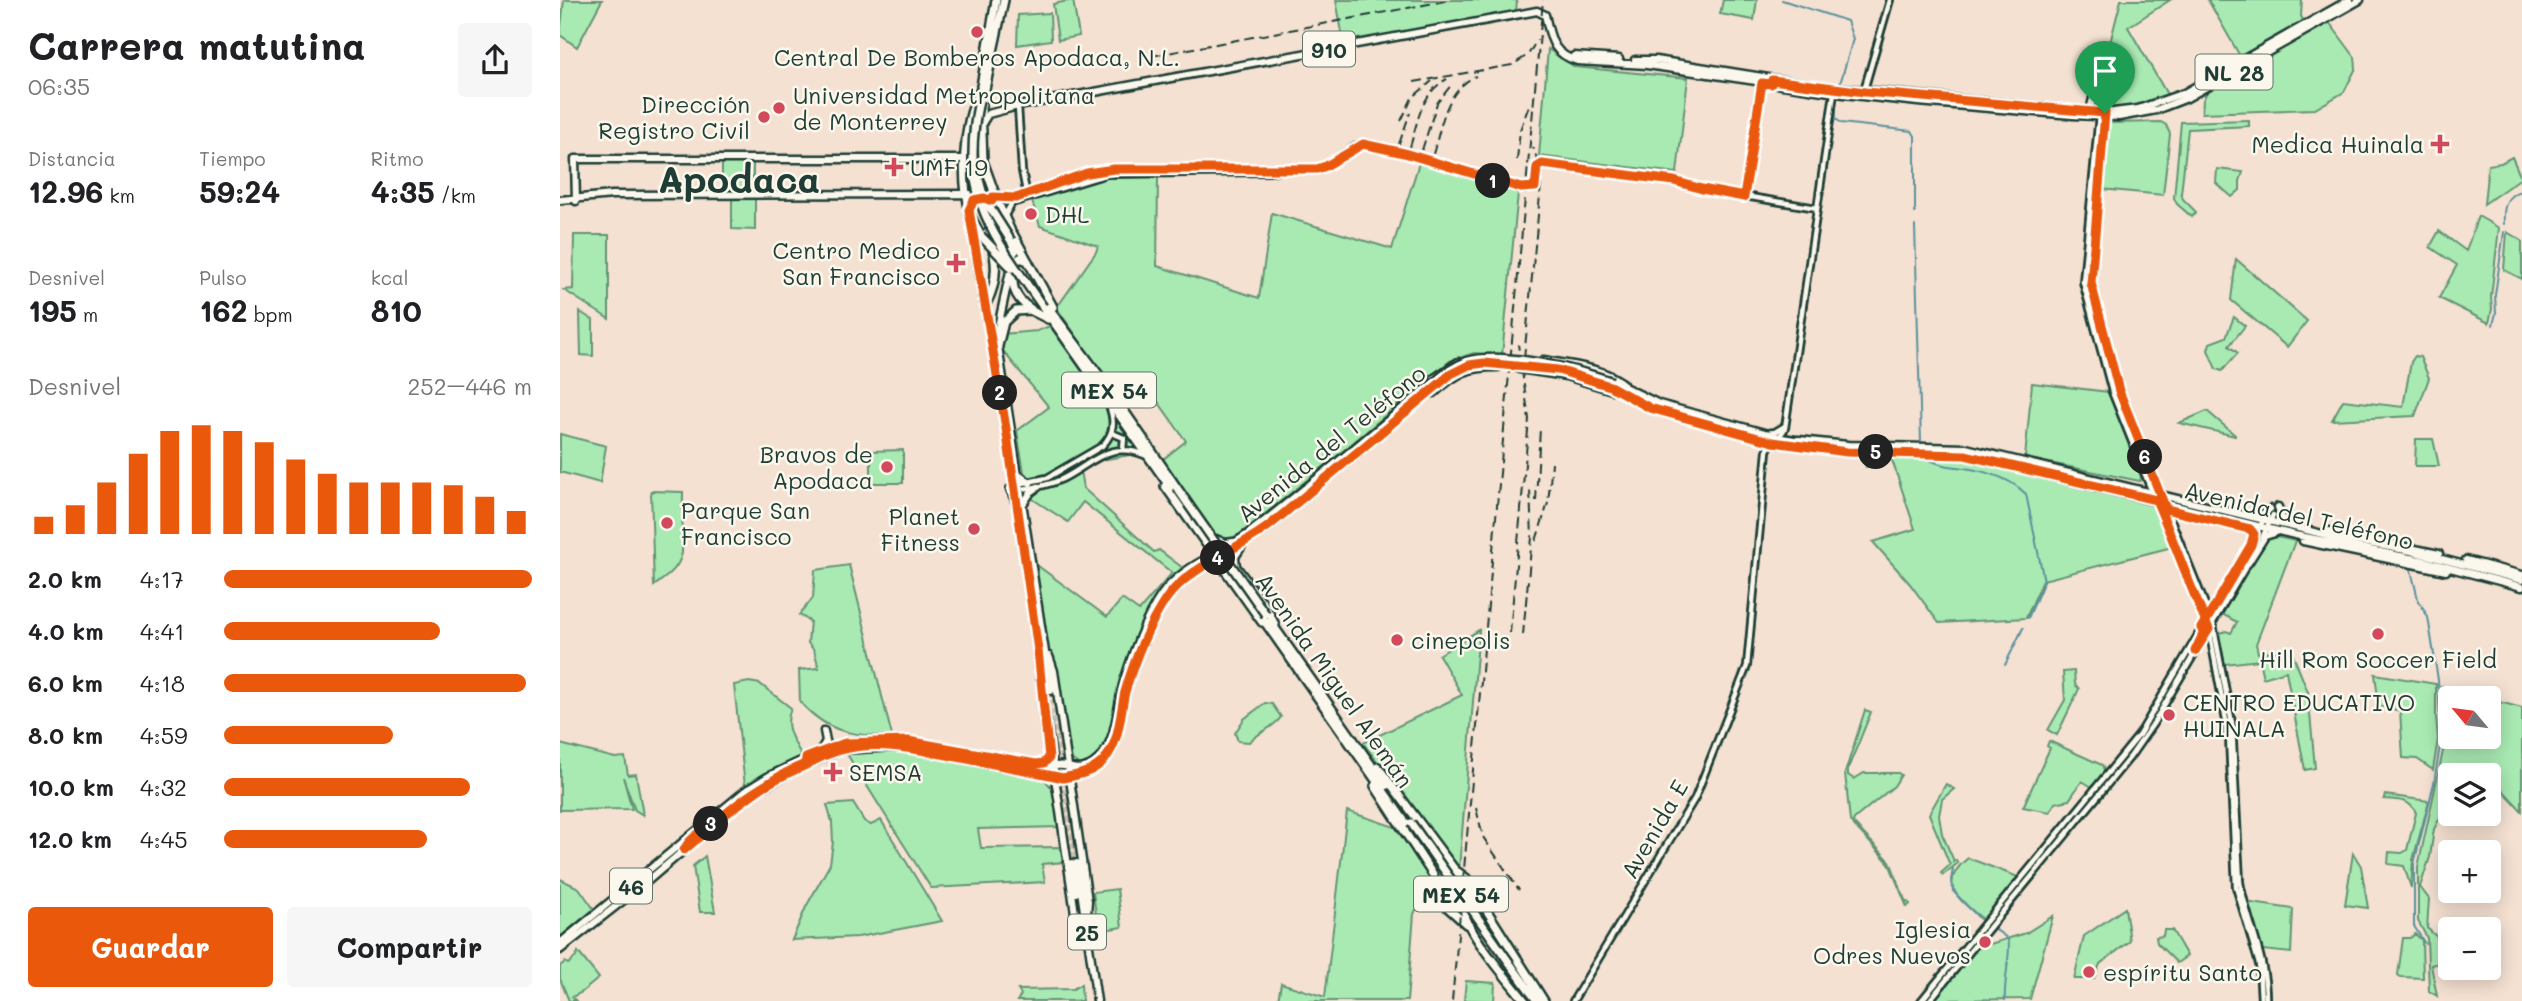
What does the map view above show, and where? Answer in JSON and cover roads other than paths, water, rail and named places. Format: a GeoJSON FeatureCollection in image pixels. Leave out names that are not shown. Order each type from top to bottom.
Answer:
{"type":"FeatureCollection","features":[{"type":"Feature","properties":{"kind":"highway","name":"Avenida Miguel Alemán"},"geometry":{"type":"LineString","coordinates":[[996,0],[982,78],[981,119],[976,156],[980,196],[998,232],[1042,308],[1059,320],[1165,477],[1356,747],[1372,775],[1510,966]]}},
{"type":"Feature","properties":{"kind":"highway","name":"Avenida Miguel Alemán"},"geometry":{"type":"LineString","coordinates":[[1004,0],[972,149],[980,196],[991,230],[1042,308],[1147,456],[1165,477]]}},
{"type":"Feature","properties":{"kind":"highway"},"geometry":{"type":"LineString","coordinates":[[982,33],[989,40]]}},
{"type":"Feature","properties":{"kind":"highway"},"geometry":{"type":"LineString","coordinates":[[973,85],[982,78]]}},
{"type":"Feature","properties":{"kind":"highway"},"geometry":{"type":"LineString","coordinates":[[966,194],[964,171],[972,114],[981,100]]}},
{"type":"Feature","properties":{"kind":"highway"},"geometry":{"type":"LineString","coordinates":[[981,119],[983,161],[994,198]]}},
{"type":"Feature","properties":{"kind":"highway"},"geometry":{"type":"LineString","coordinates":[[964,171],[968,184],[973,188],[986,187],[989,179]]}},
{"type":"Feature","properties":{"kind":"highway"},"geometry":{"type":"LineString","coordinates":[[980,196],[1010,228],[1059,320]]}},
{"type":"Feature","properties":{"kind":"highway"},"geometry":{"type":"LineString","coordinates":[[980,196],[978,209],[991,249],[1021,276]]}},
{"type":"Feature","properties":{"kind":"highway"},"geometry":{"type":"LineString","coordinates":[[969,212],[995,250],[997,261],[985,304]]}},
{"type":"Feature","properties":{"kind":"highway"},"geometry":{"type":"LineString","coordinates":[[1010,228],[1015,251]]}},
{"type":"Feature","properties":{"kind":"highway"},"geometry":{"type":"LineString","coordinates":[[1028,261],[1020,258],[1016,261],[1013,287],[1018,299],[1042,308]]}},
{"type":"Feature","properties":{"kind":"highway"},"geometry":{"type":"LineString","coordinates":[[998,346],[1003,326],[1009,316],[1021,310],[1042,308]]}},
{"type":"Feature","properties":{"kind":"highway"},"geometry":{"type":"LineString","coordinates":[[1165,477],[1174,479],[1266,607],[1275,632],[1258,618],[1223,569],[1165,485],[1165,477]]}},
{"type":"Feature","properties":{"kind":"highway"},"geometry":{"type":"LineString","coordinates":[[1203,540],[1211,542],[1215,536]]}},
{"type":"Feature","properties":{"kind":"highway"},"geometry":{"type":"LineString","coordinates":[[1223,569],[1227,563],[1234,565]]}},
{"type":"Feature","properties":{"kind":"highway","name":"Avenida Miguel Alemán"},"geometry":{"type":"LineString","coordinates":[[1356,747],[1372,765],[1534,1001]]}},
{"type":"Feature","properties":{"kind":"highway"},"geometry":{"type":"LineString","coordinates":[[1356,747],[1409,805],[1455,870],[1460,879],[1459,896],[1453,904],[1445,903]]}},
{"type":"Feature","properties":{"kind":"highway"},"geometry":{"type":"LineString","coordinates":[[1356,747],[1382,798],[1433,875],[1445,903],[1475,935],[1525,1001]]}},
{"type":"Feature","properties":{"kind":"highway"},"geometry":{"type":"LineString","coordinates":[[1455,870],[1465,877],[1544,1001]]}},
{"type":"Feature","properties":{"kind":"highway"},"geometry":{"type":"LineString","coordinates":[[1475,892],[1467,894],[1465,913],[1475,935]]}},
{"type":"Feature","properties":{"kind":"main road"},"geometry":{"type":"LineString","coordinates":[[1863,94],[1890,0]]}},
{"type":"Feature","properties":{"kind":"main road","name":"NL 28"},"geometry":{"type":"LineString","coordinates":[[2102,115],[2138,108],[2184,93],[2349,0]]}},
{"type":"Feature","properties":{"kind":"main road","name":"NL 28"},"geometry":{"type":"LineString","coordinates":[[2102,115],[2142,113],[2187,98],[2360,0]]}},
{"type":"Feature","properties":{"kind":"main road","name":"910"},"geometry":{"type":"LineString","coordinates":[[996,111],[1538,9],[1547,14],[1553,40],[1567,53],[1576,57]]}},
{"type":"Feature","properties":{"kind":"main road","name":"910"},"geometry":{"type":"LineString","coordinates":[[981,119],[996,111],[1018,106],[1537,11],[1545,15],[1551,41],[1576,57]]}},
{"type":"Feature","properties":{"kind":"main road"},"geometry":{"type":"LineString","coordinates":[[1576,57],[1597,60]]}},
{"type":"Feature","properties":{"kind":"main road"},"geometry":{"type":"LineString","coordinates":[[1576,57],[1585,60],[1634,62],[1762,82]]}},
{"type":"Feature","properties":{"kind":"main road"},"geometry":{"type":"LineString","coordinates":[[1634,62],[1653,59],[1707,66],[1863,94],[2073,116],[2102,115]]}},
{"type":"Feature","properties":{"kind":"main road"},"geometry":{"type":"LineString","coordinates":[[1634,62],[1762,82],[1816,86]]}},
{"type":"Feature","properties":{"kind":"main road"},"geometry":{"type":"LineString","coordinates":[[2089,116],[2099,75]]}},
{"type":"Feature","properties":{"kind":"main road"},"geometry":{"type":"LineString","coordinates":[[1744,197],[1762,82]]}},
{"type":"Feature","properties":{"kind":"main road"},"geometry":{"type":"LineString","coordinates":[[1772,83],[1834,94],[1863,94],[2089,116]]}},
{"type":"Feature","properties":{"kind":"main road","name":"Avenida E"},"geometry":{"type":"LineString","coordinates":[[1573,1001],[1695,798],[1747,666],[1767,451],[1785,425],[1834,94]]}},
{"type":"Feature","properties":{"kind":"main road"},"geometry":{"type":"LineString","coordinates":[[1944,96],[2082,109],[2097,126]]}},
{"type":"Feature","properties":{"kind":"main road"},"geometry":{"type":"LineString","coordinates":[[981,100],[988,110],[996,111]]}},
{"type":"Feature","properties":{"kind":"main road"},"geometry":{"type":"LineString","coordinates":[[1018,106],[1022,171],[1027,195]]}},
{"type":"Feature","properties":{"kind":"main road"},"geometry":{"type":"LineString","coordinates":[[2102,115],[2097,126],[2095,143],[2083,282],[2112,392],[2152,492]]}},
{"type":"Feature","properties":{"kind":"main road"},"geometry":{"type":"LineString","coordinates":[[2102,115],[2102,158],[2091,283],[2119,391],[2207,619],[2227,719],[2239,882],[2242,900],[2261,958],[2264,1001]]}},
{"type":"Feature","properties":{"kind":"main road"},"geometry":{"type":"LineString","coordinates":[[2095,143],[2099,145],[2102,158]]}},
{"type":"Feature","properties":{"kind":"main road"},"geometry":{"type":"LineString","coordinates":[[560,201],[612,195],[966,194],[1013,199],[1087,173],[1114,169],[1321,168],[1356,146],[1364,144],[1424,159],[1514,187],[1535,187],[1539,165],[1674,181],[1744,197],[1817,208]]}},
{"type":"Feature","properties":{"kind":"main road"},"geometry":{"type":"LineString","coordinates":[[2094,153],[2095,174],[2101,171]]}},
{"type":"Feature","properties":{"kind":"main road"},"geometry":{"type":"LineString","coordinates":[[577,200],[575,159],[965,159]]}},
{"type":"Feature","properties":{"kind":"main road"},"geometry":{"type":"LineString","coordinates":[[966,194],[1049,691]]}},
{"type":"Feature","properties":{"kind":"main road"},"geometry":{"type":"LineString","coordinates":[[1010,228],[1011,204],[1027,195]]}},
{"type":"Feature","properties":{"kind":"main road"},"geometry":{"type":"LineString","coordinates":[[969,212],[976,199],[994,198]]}},
{"type":"Feature","properties":{"kind":"main road"},"geometry":{"type":"LineString","coordinates":[[994,198],[1010,228]]}},
{"type":"Feature","properties":{"kind":"main road"},"geometry":{"type":"LineString","coordinates":[[1015,251],[998,327],[998,346],[1019,506]]}},
{"type":"Feature","properties":{"kind":"main road"},"geometry":{"type":"LineString","coordinates":[[1479,356],[1500,357],[1499,366],[1474,368],[1459,373],[1413,403],[1433,379],[1455,363],[1479,356]]}},
{"type":"Feature","properties":{"kind":"main road"},"geometry":{"type":"LineString","coordinates":[[1520,357],[1591,370],[1616,378],[1626,388]]}},
{"type":"Feature","properties":{"kind":"main road"},"geometry":{"type":"LineString","coordinates":[[1536,371],[1534,364],[1537,359]]}},
{"type":"Feature","properties":{"kind":"main road","name":"Avenida del Teléfono"},"geometry":{"type":"LineString","coordinates":[[1225,552],[1244,544],[1270,525],[1432,387],[1456,370],[1484,363],[1558,370],[1626,388],[1659,404],[1767,433],[1776,439],[1922,449],[1965,455],[2249,520],[2268,520],[2296,531]]}},
{"type":"Feature","properties":{"kind":"main road"},"geometry":{"type":"LineString","coordinates":[[1519,369],[1574,378],[1628,396]]}},
{"type":"Feature","properties":{"kind":"main road","name":"Avenida del Teléfono"},"geometry":{"type":"LineString","coordinates":[[1611,384],[1650,408],[1776,439],[1847,452],[1966,449],[2152,492],[2162,501]]}},
{"type":"Feature","properties":{"kind":"main road"},"geometry":{"type":"LineString","coordinates":[[1018,486],[1055,475],[1102,446],[1112,433],[1111,410],[1101,390]]}},
{"type":"Feature","properties":{"kind":"main road","name":"Avenida del Teléfono"},"geometry":{"type":"LineString","coordinates":[[1225,552],[1413,403]]}},
{"type":"Feature","properties":{"kind":"main road"},"geometry":{"type":"LineString","coordinates":[[1767,433],[1775,432],[1785,425]]}},
{"type":"Feature","properties":{"kind":"main road"},"geometry":{"type":"LineString","coordinates":[[1112,433],[1124,438],[1123,449]]}},
{"type":"Feature","properties":{"kind":"main road"},"geometry":{"type":"LineString","coordinates":[[1019,506],[1038,487],[1063,478],[1101,455],[1123,449],[1147,456]]}},
{"type":"Feature","properties":{"kind":"main road"},"geometry":{"type":"LineString","coordinates":[[1016,473],[1030,483]]}},
{"type":"Feature","properties":{"kind":"main road"},"geometry":{"type":"LineString","coordinates":[[2136,489],[2146,479]]}},
{"type":"Feature","properties":{"kind":"main road"},"geometry":{"type":"LineString","coordinates":[[1018,486],[1038,487]]}},
{"type":"Feature","properties":{"kind":"main road"},"geometry":{"type":"LineString","coordinates":[[1010,489],[1019,506]]}},
{"type":"Feature","properties":{"kind":"main road"},"geometry":{"type":"LineString","coordinates":[[2162,501],[2250,529],[2255,537]]}},
{"type":"Feature","properties":{"kind":"main road"},"geometry":{"type":"LineString","coordinates":[[2162,501],[2207,619],[2213,624],[2232,723],[2235,824]]}},
{"type":"Feature","properties":{"kind":"main road"},"geometry":{"type":"LineString","coordinates":[[2278,507],[2282,519],[2296,531],[2345,548],[2522,577]]}},
{"type":"Feature","properties":{"kind":"main road"},"geometry":{"type":"LineString","coordinates":[[2255,537],[2255,528],[2249,520],[2261,515],[2268,520],[2275,533]]}},
{"type":"Feature","properties":{"kind":"main road"},"geometry":{"type":"LineString","coordinates":[[1921,1001],[2127,751],[2150,719],[2201,628],[2268,520]]}},
{"type":"Feature","properties":{"kind":"main road"},"geometry":{"type":"LineString","coordinates":[[2248,563],[2268,520]]}},
{"type":"Feature","properties":{"kind":"main road"},"geometry":{"type":"LineString","coordinates":[[1929,1001],[2130,757],[2153,724],[2265,536],[2296,531],[2369,541],[2522,577]]}},
{"type":"Feature","properties":{"kind":"main road"},"geometry":{"type":"LineString","coordinates":[[1215,536],[1227,543],[1247,534]]}},
{"type":"Feature","properties":{"kind":"main road"},"geometry":{"type":"LineString","coordinates":[[1234,565],[1236,555],[1244,544]]}},
{"type":"Feature","properties":{"kind":"main road","name":"Avenida del Teléfono"},"geometry":{"type":"LineString","coordinates":[[2345,548],[2414,551],[2441,565],[2522,589]]}},
{"type":"Feature","properties":{"kind":"main road"},"geometry":{"type":"LineString","coordinates":[[1097,774],[1100,764],[1114,745],[1130,678],[1159,610],[1179,584],[1225,552]]}},
{"type":"Feature","properties":{"kind":"main road"},"geometry":{"type":"LineString","coordinates":[[1066,755],[1077,766],[1090,765],[1102,755],[1109,745],[1124,680],[1156,604],[1179,576],[1197,562],[1215,557]]}},
{"type":"Feature","properties":{"kind":"main road"},"geometry":{"type":"LineString","coordinates":[[2195,651],[2205,630],[2204,627],[2201,628]]}},
{"type":"Feature","properties":{"kind":"main road"},"geometry":{"type":"LineString","coordinates":[[2203,638],[2211,640]]}},
{"type":"Feature","properties":{"kind":"main road"},"geometry":{"type":"LineString","coordinates":[[1042,649],[1054,671],[1089,905],[1084,930]]}},
{"type":"Feature","properties":{"kind":"main road"},"geometry":{"type":"LineString","coordinates":[[1042,649],[1039,669],[1056,790],[1076,920],[1084,930]]}},
{"type":"Feature","properties":{"kind":"main road"},"geometry":{"type":"LineString","coordinates":[[820,752],[825,741],[824,731]]}},
{"type":"Feature","properties":{"kind":"main road","name":"46"},"geometry":{"type":"LineString","coordinates":[[560,943],[735,799],[769,776],[840,744],[908,741],[1053,767],[1059,765],[1081,769],[1090,765]]}},
{"type":"Feature","properties":{"kind":"main road"},"geometry":{"type":"LineString","coordinates":[[840,744],[852,748]]}},
{"type":"Feature","properties":{"kind":"main road","name":"46"},"geometry":{"type":"LineString","coordinates":[[560,950],[751,794],[830,754],[852,748],[919,749],[1069,777],[1100,764]]}},
{"type":"Feature","properties":{"kind":"main road"},"geometry":{"type":"LineString","coordinates":[[1051,755],[1060,760],[1066,755]]}},
{"type":"Feature","properties":{"kind":"main road"},"geometry":{"type":"LineString","coordinates":[[1036,764],[1046,762],[1051,755]]}},
{"type":"Feature","properties":{"kind":"main road"},"geometry":{"type":"LineString","coordinates":[[782,776],[806,763],[806,758]]}},
{"type":"Feature","properties":{"kind":"main road"},"geometry":{"type":"LineString","coordinates":[[1040,772],[1051,780],[1056,790]]}},
{"type":"Feature","properties":{"kind":"main road"},"geometry":{"type":"LineString","coordinates":[[1071,789],[1079,775]]}},
{"type":"Feature","properties":{"kind":"main road"},"geometry":{"type":"LineString","coordinates":[[1056,790],[1064,783],[1071,789]]}},
{"type":"Feature","properties":{"kind":"main road","name":"25"},"geometry":{"type":"LineString","coordinates":[[1075,863],[1095,1001]]}},
{"type":"Feature","properties":{"kind":"waterway"},"geometry":{"type":"LineString","coordinates":[[1782,0],[1847,21],[1853,39],[1840,84]]}},
{"type":"Feature","properties":{"kind":"waterway"},"geometry":{"type":"LineString","coordinates":[[1836,106],[1836,119],[1841,123],[1912,131],[1915,136],[1915,213]]}},
{"type":"Feature","properties":{"kind":"waterway"},"geometry":{"type":"LineString","coordinates":[[2504,224],[2506,203],[2512,195],[2522,191]]}},
{"type":"Feature","properties":{"kind":"waterway"},"geometry":{"type":"LineString","coordinates":[[1915,226],[1921,443]]}},
{"type":"Feature","properties":{"kind":"waterway"},"geometry":{"type":"LineString","coordinates":[[2493,325],[2504,232]]}},
{"type":"Feature","properties":{"kind":"waterway"},"geometry":{"type":"LineString","coordinates":[[1922,457],[2000,477],[2026,494],[2044,581],[2028,618]]}},
{"type":"Feature","properties":{"kind":"waterway"},"geometry":{"type":"LineString","coordinates":[[2411,570],[2418,599],[2428,617],[2438,680],[2441,739],[2434,783],[2414,864],[2414,926],[2425,944]]}},
{"type":"Feature","properties":{"kind":"waterway"},"geometry":{"type":"LineString","coordinates":[[2005,665],[2023,628]]}},
{"type":"Feature","properties":{"kind":"waterway"},"geometry":{"type":"LineString","coordinates":[[1953,869],[1953,891],[1981,920]]}},
{"type":"Feature","properties":{"kind":"waterway"},"geometry":{"type":"LineString","coordinates":[[1994,929],[2005,937],[2009,944],[2005,1000]]}},
{"type":"Feature","properties":{"kind":"tunnel"},"geometry":{"type":"LineString","coordinates":[[1051,691],[1077,863]]}},
{"type":"Feature","properties":{"kind":"tunnel"},"geometry":{"type":"LineString","coordinates":[[1047,692],[1072,863]]}},
{"type":"Feature","properties":{"kind":"railway"},"geometry":{"type":"LineString","coordinates":[[1141,58],[1450,0]]}},
{"type":"Feature","properties":{"kind":"railway"},"geometry":{"type":"LineString","coordinates":[[1452,1001],[1543,0]]}},
{"type":"Feature","properties":{"kind":"railway"},"geometry":{"type":"LineString","coordinates":[[1414,82],[1512,65],[1528,55],[1537,40]]}},
{"type":"Feature","properties":{"kind":"railway"},"geometry":{"type":"LineString","coordinates":[[1433,154],[1451,99],[1457,90],[1476,76]]}},
{"type":"Feature","properties":{"kind":"railway"},"geometry":{"type":"LineString","coordinates":[[1410,147],[1426,100],[1431,92],[1447,79]]}},
{"type":"Feature","properties":{"kind":"railway"},"geometry":{"type":"LineString","coordinates":[[1401,121],[1412,98],[1432,81]]}},
{"type":"Feature","properties":{"kind":"railway"},"geometry":{"type":"LineString","coordinates":[[1422,150],[1437,103],[1452,84]]}},
{"type":"Feature","properties":{"kind":"railway"},"geometry":{"type":"LineString","coordinates":[[1517,160],[1520,130],[1530,103]]}},
{"type":"Feature","properties":{"kind":"railway"},"geometry":{"type":"LineString","coordinates":[[1399,144],[1410,113]]}},
{"type":"Feature","properties":{"kind":"railway"},"geometry":{"type":"LineString","coordinates":[[1524,358],[1541,185],[1539,165],[1533,147]]}},
{"type":"Feature","properties":{"kind":"railway"},"geometry":{"type":"LineString","coordinates":[[1510,633],[1529,419],[1518,344]]}},
{"type":"Feature","properties":{"kind":"railway"},"geometry":{"type":"LineString","coordinates":[[1536,501],[1540,428]]}},
{"type":"Feature","properties":{"kind":"railway"},"geometry":{"type":"LineString","coordinates":[[1536,541],[1548,503],[1552,463]]}},
{"type":"Feature","properties":{"kind":"railway"},"geometry":{"type":"LineString","coordinates":[[1523,635],[1532,537],[1530,490]]}},
{"type":"Feature","properties":{"kind":"railway"},"geometry":{"type":"LineString","coordinates":[[1476,808],[1483,837],[1519,890]]}},
{"type":"Feature","properties":{"kind":"place","name":"Central De Bomberos Apodaca, N.L."},"geometry":{"type":"Point","coordinates":[977,32]}},
{"type":"Feature","properties":{"kind":"place","name":"Universidad Metropolitana de Monterrey"},"geometry":{"type":"Point","coordinates":[779,108]}},
{"type":"Feature","properties":{"kind":"place","name":"Dirección Registro Civil"},"geometry":{"type":"Point","coordinates":[764,117]}},
{"type":"Feature","properties":{"kind":"place","name":"Medica Huinala"},"geometry":{"type":"Point","coordinates":[2440,144]}},
{"type":"Feature","properties":{"kind":"place","name":"UMF 19"},"geometry":{"type":"Point","coordinates":[894,167]}},
{"type":"Feature","properties":{"kind":"place","name":"DHL"},"geometry":{"type":"Point","coordinates":[1031,214]}},
{"type":"Feature","properties":{"kind":"place","name":"Centro Medico San Francisco"},"geometry":{"type":"Point","coordinates":[956,263]}},
{"type":"Feature","properties":{"kind":"place","name":"Bravos de Apodaca"},"geometry":{"type":"Point","coordinates":[887,467]}},
{"type":"Feature","properties":{"kind":"place","name":"Parque San Francisco"},"geometry":{"type":"Point","coordinates":[667,523]}},
{"type":"Feature","properties":{"kind":"place","name":"Planet Fitness"},"geometry":{"type":"Point","coordinates":[974,529]}},
{"type":"Feature","properties":{"kind":"place","name":"Hill Rom Soccer Field"},"geometry":{"type":"Point","coordinates":[2378,634]}},
{"type":"Feature","properties":{"kind":"place","name":"cinepolis"},"geometry":{"type":"Point","coordinates":[1397,640]}},
{"type":"Feature","properties":{"kind":"place","name":"CENTRO EDUCATIVO HUINALA"},"geometry":{"type":"Point","coordinates":[2169,715]}},
{"type":"Feature","properties":{"kind":"place","name":"SEMSA"},"geometry":{"type":"Point","coordinates":[833,772]}},
{"type":"Feature","properties":{"kind":"place","name":"Iglesia Odres Nuevos"},"geometry":{"type":"Point","coordinates":[1985,942]}},
{"type":"Feature","properties":{"kind":"place","name":"espíritu Santo"},"geometry":{"type":"Point","coordinates":[2089,972]}},
{"type":"Feature","properties":{"kind":"district","name":"Apodaca"},"geometry":{"type":"Point","coordinates":[739,178]}}]}
